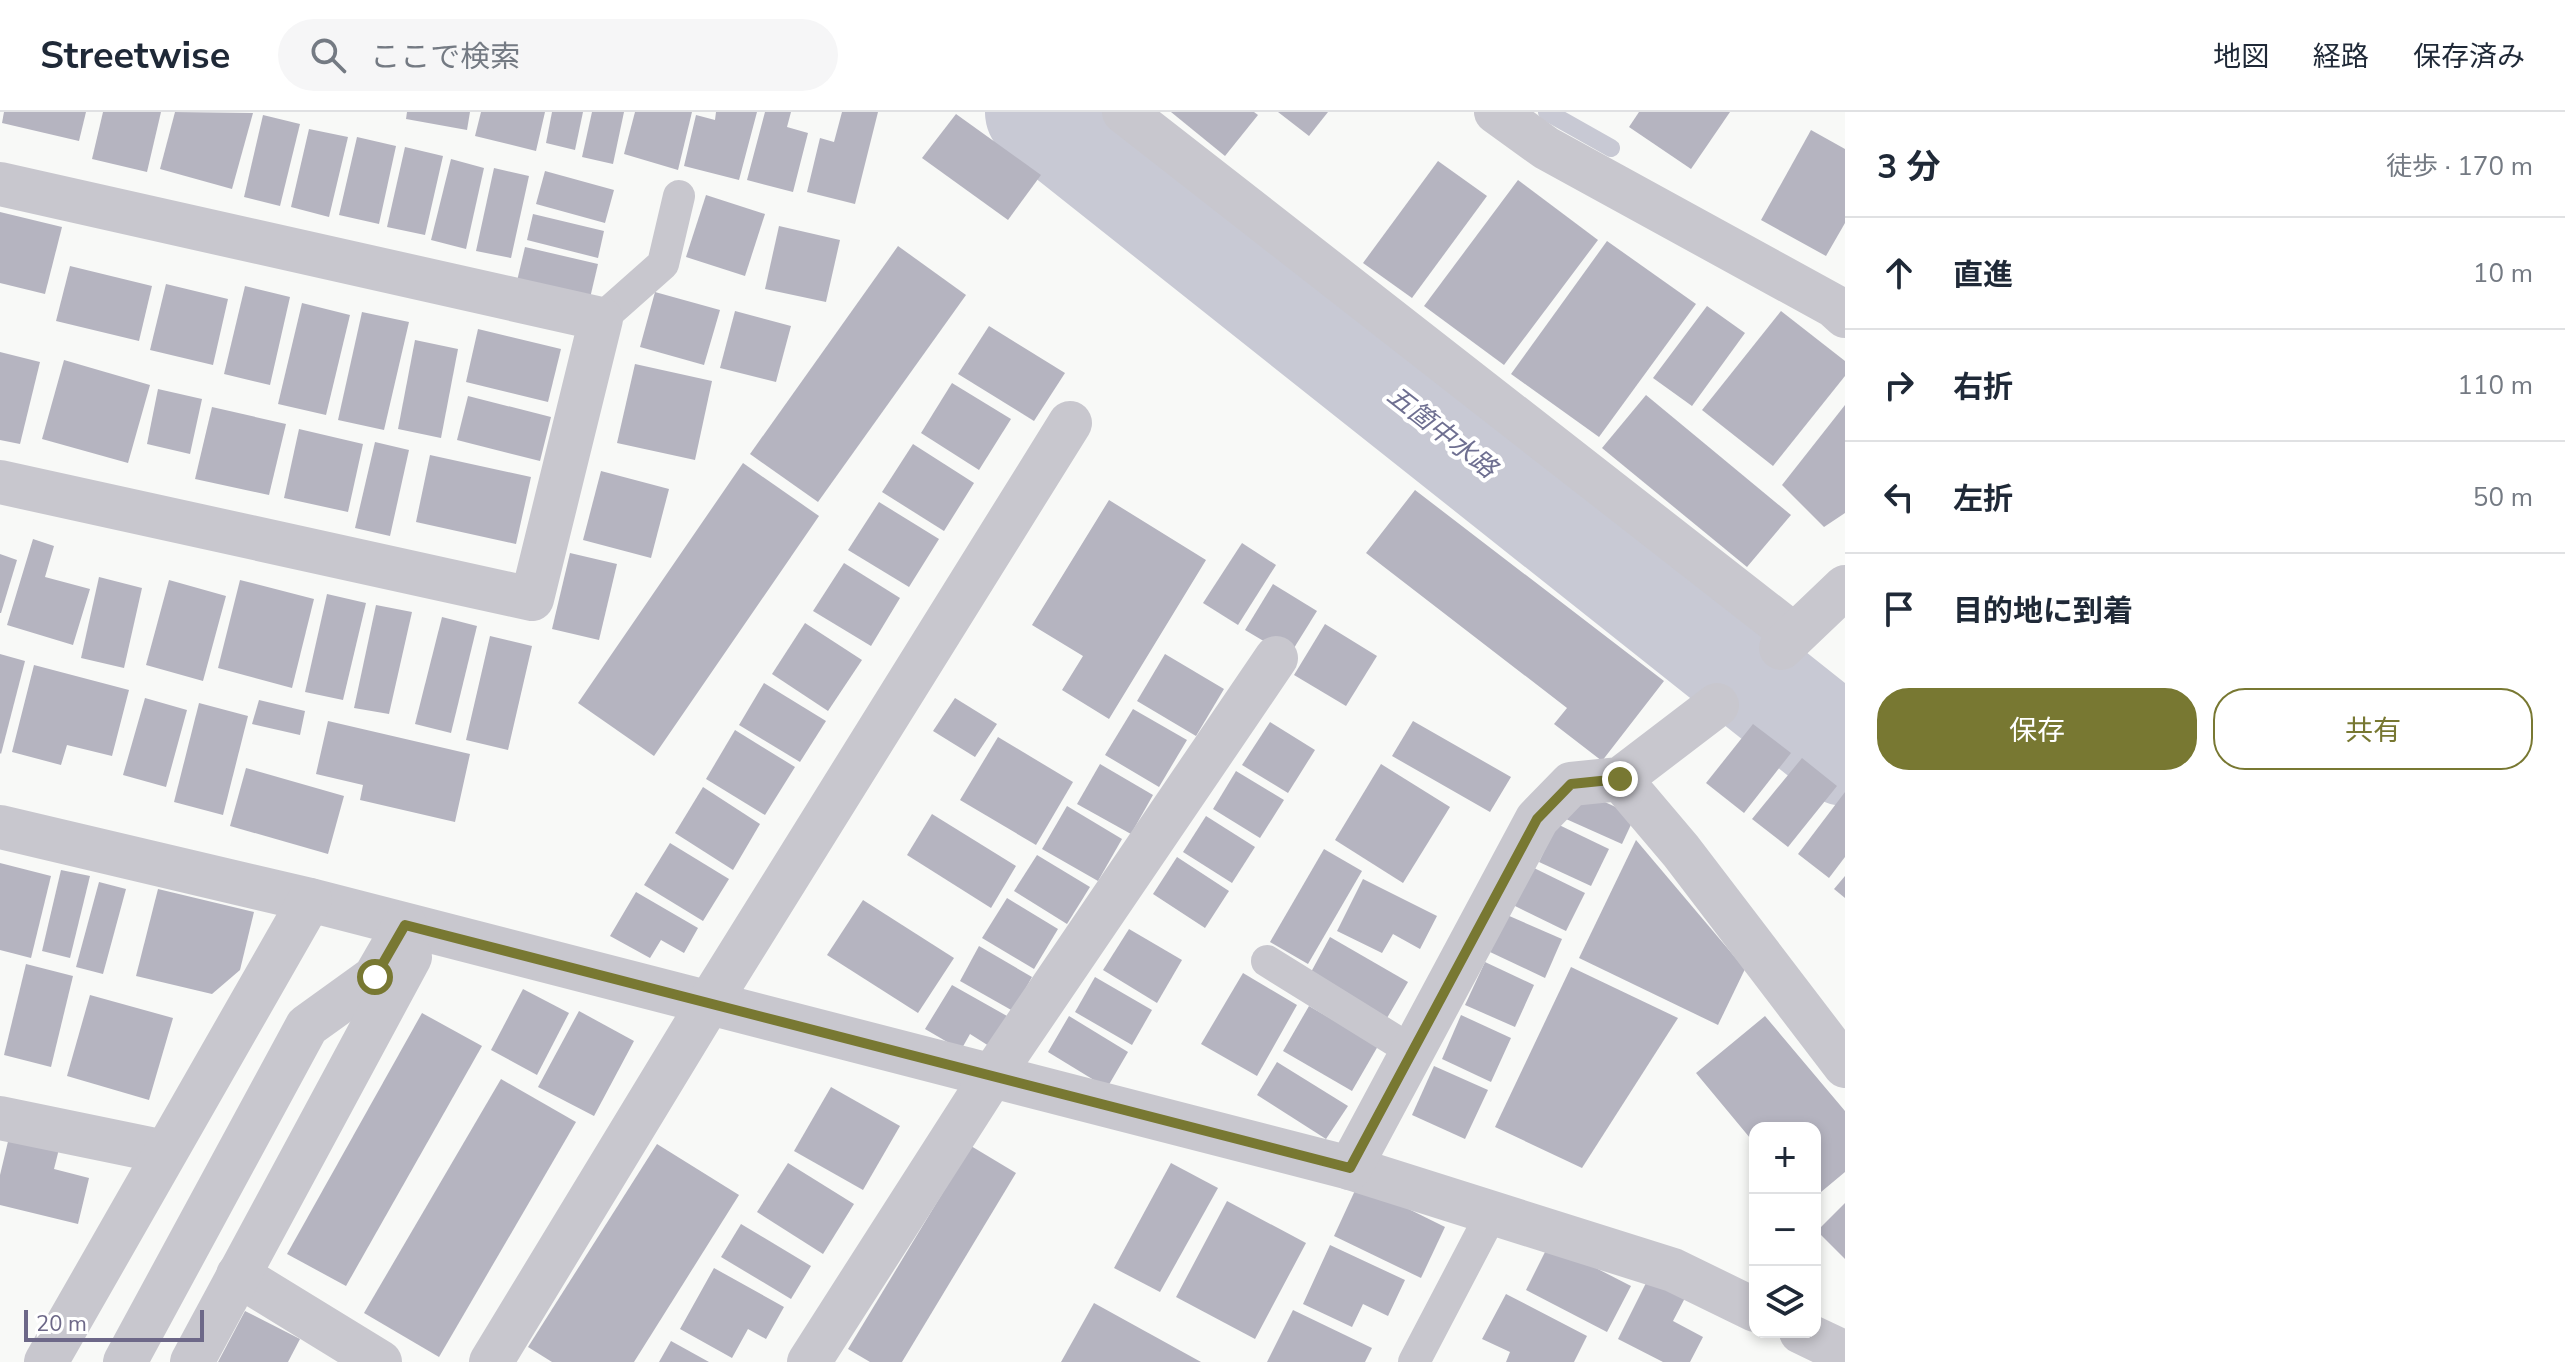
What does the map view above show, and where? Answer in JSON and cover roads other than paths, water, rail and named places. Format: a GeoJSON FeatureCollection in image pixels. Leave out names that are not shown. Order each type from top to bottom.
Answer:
{"type":"FeatureCollection","features":[{"type":"Feature","properties":{"kind":"street"},"geometry":{"type":"LineString","coordinates":[[1124,112],[1788,641],[1845,587]]}},
{"type":"Feature","properties":{"kind":"street"},"geometry":{"type":"LineString","coordinates":[[1496,112],[1546,148],[1834,306],[1845,316]]}},
{"type":"Feature","properties":{"kind":"street"},"geometry":{"type":"LineString","coordinates":[[0,184],[601,319],[532,599],[0,482]]}},
{"type":"Feature","properties":{"kind":"street"},"geometry":{"type":"LineString","coordinates":[[491,1362],[709,1003],[1070,423]]}},
{"type":"Feature","properties":{"kind":"street"},"geometry":{"type":"LineString","coordinates":[[809,1362],[992,1076],[1276,658]]}},
{"type":"Feature","properties":{"kind":"street"},"geometry":{"type":"LineString","coordinates":[[1350,1168],[1537,819],[1571,784],[1620,779],[1717,705]]}},
{"type":"Feature","properties":{"kind":"street"},"geometry":{"type":"LineString","coordinates":[[1620,779],[1681,851],[1845,1066]]}},
{"type":"Feature","properties":{"kind":"street"},"geometry":{"type":"LineString","coordinates":[[0,827],[310,900],[1350,1168],[1673,1270],[1749,1307]]}},
{"type":"Feature","properties":{"kind":"street"},"geometry":{"type":"LineString","coordinates":[[46,1362],[310,900]]}},
{"type":"Feature","properties":{"kind":"street"},"geometry":{"type":"LineString","coordinates":[[192,1362],[415,928]]}},
{"type":"Feature","properties":{"kind":"street"},"geometry":{"type":"LineString","coordinates":[[125,1362],[307,1026],[375,977],[415,928]]}},
{"type":"Feature","properties":{"kind":"street"},"geometry":{"type":"LineString","coordinates":[[0,1118],[165,1152]]}},
{"type":"Feature","properties":{"kind":"street"},"geometry":{"type":"LineString","coordinates":[[238,1275],[380,1362]]}},
{"type":"Feature","properties":{"kind":"street"},"geometry":{"type":"LineString","coordinates":[[1814,1338],[1845,1353]]}},
{"type":"Feature","properties":{"kind":"lane"},"geometry":{"type":"LineString","coordinates":[[601,319],[663,264],[679,196]]}},
{"type":"Feature","properties":{"kind":"lane"},"geometry":{"type":"LineString","coordinates":[[1267,961],[1412,1051]]}},
{"type":"Feature","properties":{"kind":"lane"},"geometry":{"type":"LineString","coordinates":[[1414,1362],[1492,1213]]}},
{"type":"Feature","properties":{"kind":"waterway","name":"五箇中水路"},"geometry":{"type":"LineString","coordinates":[[1039,112],[1845,752]]}},
{"type":"Feature","properties":{"kind":"waterway"},"geometry":{"type":"LineString","coordinates":[[1547,112],[1611,148]]}}]}
